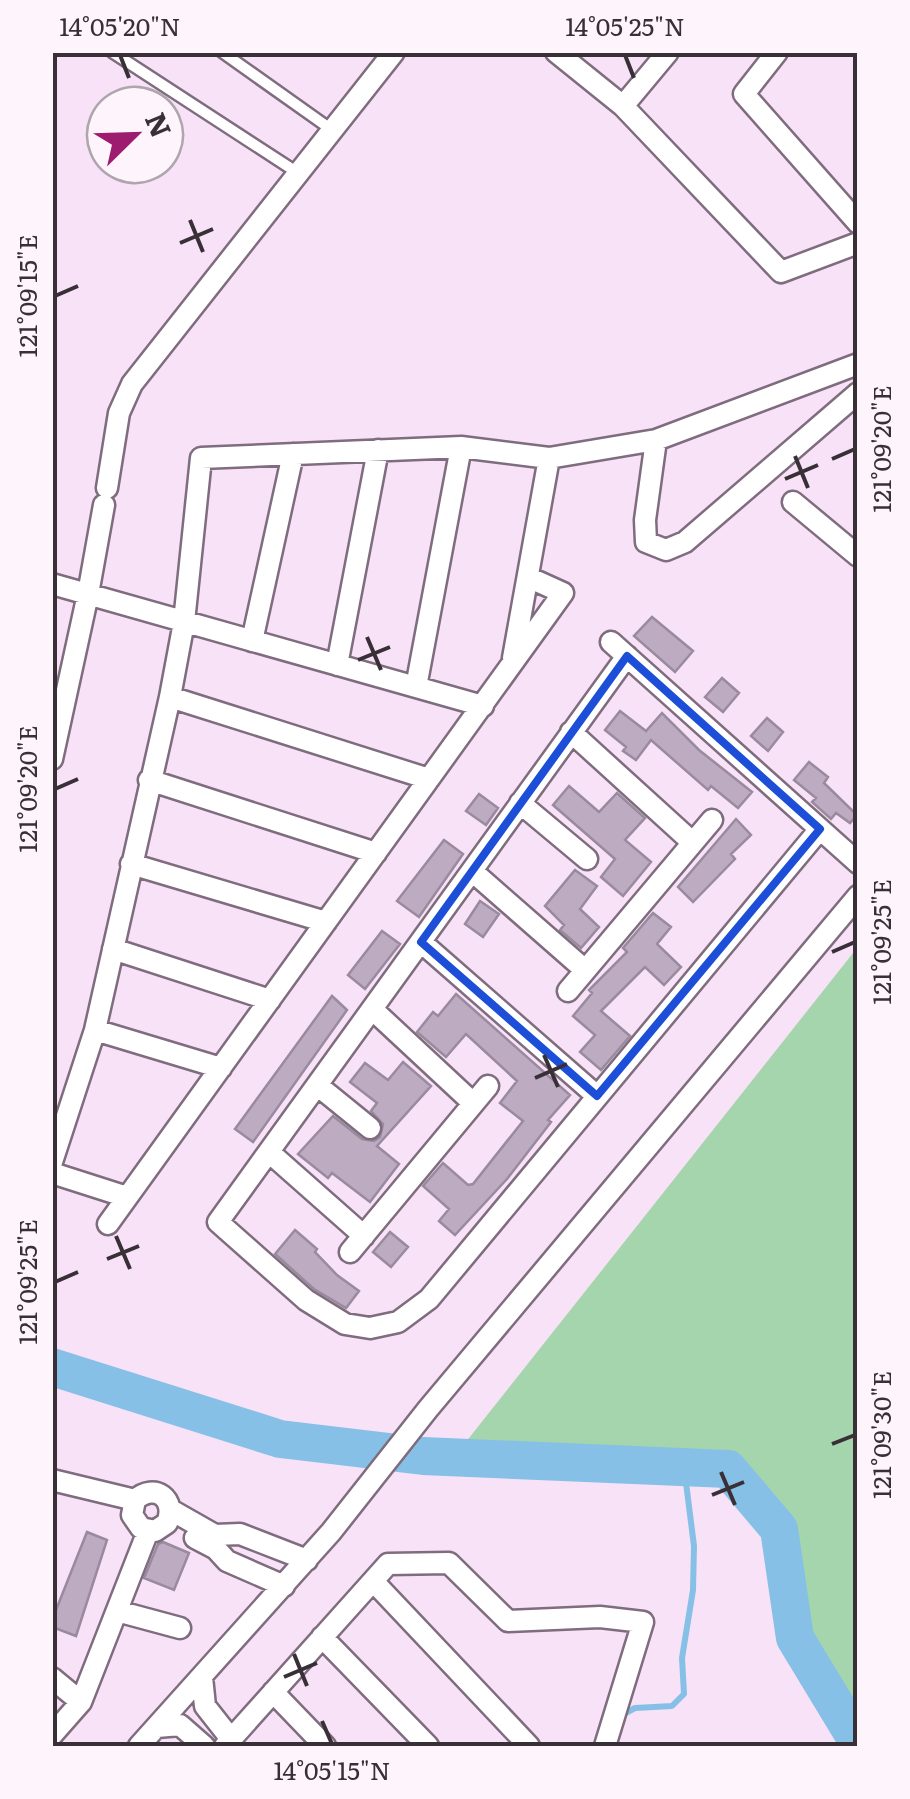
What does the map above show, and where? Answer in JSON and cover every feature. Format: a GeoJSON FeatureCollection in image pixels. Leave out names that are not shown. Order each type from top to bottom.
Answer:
{"type":"FeatureCollection","features":[{"type":"Feature","properties":{"kind":"street"},"geometry":{"type":"LineString","coordinates":[[52,759],[88,594],[120,413],[132,384],[394,52]]}},
{"type":"Feature","properties":{"kind":"street"},"geometry":{"type":"LineString","coordinates":[[623,106],[668,52]]}},
{"type":"Feature","properties":{"kind":"street"},"geometry":{"type":"LineString","coordinates":[[777,52],[744,94],[858,223]]}},
{"type":"Feature","properties":{"kind":"street"},"geometry":{"type":"LineString","coordinates":[[562,54],[623,106],[781,272],[858,243]]}},
{"type":"Feature","properties":{"kind":"street"},"geometry":{"type":"LineString","coordinates":[[52,1162],[96,1030],[170,697],[184,622],[201,458],[461,446],[549,458],[656,440],[858,364]]}},
{"type":"Feature","properties":{"kind":"street"},"geometry":{"type":"LineString","coordinates":[[656,440],[645,520],[646,542],[666,550],[685,542],[858,393]]}},
{"type":"Feature","properties":{"kind":"street"},"geometry":{"type":"LineString","coordinates":[[416,687],[461,446]]}},
{"type":"Feature","properties":{"kind":"street"},"geometry":{"type":"LineString","coordinates":[[337,665],[378,450]]}},
{"type":"Feature","properties":{"kind":"street"},"geometry":{"type":"LineString","coordinates":[[252,641],[294,454]]}},
{"type":"Feature","properties":{"kind":"street"},"geometry":{"type":"LineString","coordinates":[[512,664],[549,458]]}},
{"type":"Feature","properties":{"kind":"street"},"geometry":{"type":"LineString","coordinates":[[793,502],[858,556]]}},
{"type":"Feature","properties":{"kind":"street"},"geometry":{"type":"LineString","coordinates":[[108,1224],[564,593],[530,578]]}},
{"type":"Feature","properties":{"kind":"street"},"geometry":{"type":"LineString","coordinates":[[52,584],[483,706]]}},
{"type":"Feature","properties":{"kind":"street"},"geometry":{"type":"LineString","coordinates":[[820,828],[429,1299],[398,1322],[370,1328],[345,1324],[306,1300],[218,1222],[572,732],[619,649],[820,828],[858,862]]}},
{"type":"Feature","properties":{"kind":"street"},"geometry":{"type":"LineString","coordinates":[[170,697],[430,778]]}},
{"type":"Feature","properties":{"kind":"street"},"geometry":{"type":"LineString","coordinates":[[572,732],[692,842]]}},
{"type":"Feature","properties":{"kind":"street"},"geometry":{"type":"LineString","coordinates":[[149,780],[376,853]]}},
{"type":"Feature","properties":{"kind":"street"},"geometry":{"type":"LineString","coordinates":[[520,803],[587,859]]}},
{"type":"Feature","properties":{"kind":"street"},"geometry":{"type":"LineString","coordinates":[[568,991],[712,820]]}},
{"type":"Feature","properties":{"kind":"street"},"geometry":{"type":"LineString","coordinates":[[131,864],[326,922]]}},
{"type":"Feature","properties":{"kind":"street"},"geometry":{"type":"LineString","coordinates":[[472,871],[585,970]]}},
{"type":"Feature","properties":{"kind":"street"},"geometry":{"type":"LineString","coordinates":[[139,1746],[331,1532],[428,1409],[858,896]]}},
{"type":"Feature","properties":{"kind":"street"},"geometry":{"type":"LineString","coordinates":[[420,942],[597,1096]]}},
{"type":"Feature","properties":{"kind":"street"},"geometry":{"type":"LineString","coordinates":[[113,949],[270,1000]]}},
{"type":"Feature","properties":{"kind":"street"},"geometry":{"type":"LineString","coordinates":[[372,1009],[473,1104]]}},
{"type":"Feature","properties":{"kind":"street"},"geometry":{"type":"LineString","coordinates":[[96,1030],[221,1068]]}},
{"type":"Feature","properties":{"kind":"street"},"geometry":{"type":"LineString","coordinates":[[317,1085],[370,1128]]}},
{"type":"Feature","properties":{"kind":"street"},"geometry":{"type":"LineString","coordinates":[[269,1152],[357,1244],[488,1086]]}},
{"type":"Feature","properties":{"kind":"street"},"geometry":{"type":"LineString","coordinates":[[52,1172],[127,1197]]}},
{"type":"Feature","properties":{"kind":"street"},"geometry":{"type":"LineString","coordinates":[[52,1480],[135,1500]]}},
{"type":"Feature","properties":{"kind":"street"},"geometry":{"type":"LineString","coordinates":[[52,1736],[81,1702],[118,1611],[162,1521],[164,1496],[148,1492],[135,1500],[135,1522],[162,1521],[215,1535],[240,1534],[307,1560]]}},
{"type":"Feature","properties":{"kind":"street"},"geometry":{"type":"LineString","coordinates":[[162,1521],[216,1549],[228,1561],[284,1586]]}},
{"type":"Feature","properties":{"kind":"street"},"geometry":{"type":"LineString","coordinates":[[202,1677],[204,1706],[228,1743],[388,1564],[449,1563],[508,1621],[600,1617],[643,1622],[606,1746]]}},
{"type":"Feature","properties":{"kind":"street"},"geometry":{"type":"LineString","coordinates":[[373,1580],[529,1746]]}},
{"type":"Feature","properties":{"kind":"street"},"geometry":{"type":"LineString","coordinates":[[118,1611],[180,1628]]}},
{"type":"Feature","properties":{"kind":"street"},"geometry":{"type":"LineString","coordinates":[[322,1637],[428,1746]]}},
{"type":"Feature","properties":{"kind":"street"},"geometry":{"type":"LineString","coordinates":[[52,1678],[81,1702]]}},
{"type":"Feature","properties":{"kind":"street"},"geometry":{"type":"LineString","coordinates":[[274,1692],[325,1746]]}},
{"type":"Feature","properties":{"kind":"street"},"geometry":{"type":"LineString","coordinates":[[157,1726],[180,1725],[204,1746]]}},
{"type":"Feature","properties":{"kind":"lane"},"geometry":{"type":"LineString","coordinates":[[112,52],[298,173]]}},
{"type":"Feature","properties":{"kind":"lane"},"geometry":{"type":"LineString","coordinates":[[222,52],[332,130]]}},
{"type":"Feature","properties":{"kind":"highlighted area"},"geometry":{"type":"Polygon","coordinates":[[[627,656],[820,829],[597,1096],[421,942],[627,656]]]}},
{"type":"Feature","properties":{"kind":"green space"},"geometry":{"type":"Polygon","coordinates":[[[857,948],[857,1744],[795,1638],[779,1529],[728,1469],[454,1457],[857,948]]]}},
{"type":"Feature","properties":{"kind":"building"},"geometry":{"type":"Polygon","coordinates":[[[652,617],[693,651],[675,672],[634,636],[652,617]]]}},
{"type":"Feature","properties":{"kind":"building"},"geometry":{"type":"Polygon","coordinates":[[[722,678],[739,693],[723,712],[705,697],[722,678]]]}},
{"type":"Feature","properties":{"kind":"building"},"geometry":{"type":"Polygon","coordinates":[[[620,711],[646,731],[662,713],[699,750],[752,792],[738,808],[711,786],[708,790],[651,740],[636,760],[605,730],[620,711]]]}},
{"type":"Feature","properties":{"kind":"building"},"geometry":{"type":"Polygon","coordinates":[[[767,718],[783,732],[768,751],[751,736],[767,718]]]}},
{"type":"Feature","properties":{"kind":"building"},"geometry":{"type":"Polygon","coordinates":[[[809,762],[828,777],[824,783],[857,815],[850,823],[836,813],[831,819],[812,802],[816,798],[794,780],[809,762]]]}},
{"type":"Feature","properties":{"kind":"building"},"geometry":{"type":"Polygon","coordinates":[[[569,786],[599,812],[617,793],[645,818],[625,840],[651,862],[623,896],[601,877],[615,859],[553,805],[569,786]]]}},
{"type":"Feature","properties":{"kind":"building"},"geometry":{"type":"Polygon","coordinates":[[[479,794],[498,808],[486,825],[466,811],[479,794]]]}},
{"type":"Feature","properties":{"kind":"building"},"geometry":{"type":"Polygon","coordinates":[[[736,819],[751,835],[731,854],[735,859],[693,902],[678,887],[736,819]]]}},
{"type":"Feature","properties":{"kind":"building"},"geometry":{"type":"Polygon","coordinates":[[[444,840],[463,854],[419,917],[397,901],[444,840]]]}},
{"type":"Feature","properties":{"kind":"building"},"geometry":{"type":"Polygon","coordinates":[[[575,870],[597,886],[580,909],[599,927],[581,948],[560,930],[564,925],[545,906],[575,870]]]}},
{"type":"Feature","properties":{"kind":"building"},"geometry":{"type":"Polygon","coordinates":[[[480,901],[499,914],[483,937],[465,924],[480,901]]]}},
{"type":"Feature","properties":{"kind":"building"},"geometry":{"type":"Polygon","coordinates":[[[653,913],[671,927],[657,944],[681,967],[664,985],[645,967],[601,1011],[630,1036],[601,1070],[580,1052],[595,1035],[573,1016],[592,993],[589,990],[627,952],[623,948],[653,913]]]}},
{"type":"Feature","properties":{"kind":"building"},"geometry":{"type":"Polygon","coordinates":[[[382,931],[400,944],[365,989],[348,975],[382,931]]]}},
{"type":"Feature","properties":{"kind":"building"},"geometry":{"type":"Polygon","coordinates":[[[456,994],[570,1095],[507,1179],[455,1235],[439,1221],[449,1209],[423,1186],[443,1163],[468,1185],[473,1184],[523,1121],[500,1103],[517,1081],[466,1034],[446,1057],[417,1032],[433,1012],[438,1016],[456,994]]]}},
{"type":"Feature","properties":{"kind":"building"},"geometry":{"type":"Polygon","coordinates":[[[332,996],[347,1010],[253,1142],[235,1129],[332,996]]]}},
{"type":"Feature","properties":{"kind":"building"},"geometry":{"type":"Polygon","coordinates":[[[403,1062],[431,1086],[377,1146],[399,1164],[370,1202],[332,1173],[328,1178],[298,1154],[333,1116],[362,1139],[374,1141],[380,1137],[383,1124],[371,1111],[377,1103],[350,1082],[365,1063],[388,1080],[403,1062]]]}},
{"type":"Feature","properties":{"kind":"building"},"geometry":{"type":"Polygon","coordinates":[[[295,1230],[317,1249],[315,1252],[337,1275],[359,1291],[346,1308],[314,1289],[275,1254],[295,1230]]]}},
{"type":"Feature","properties":{"kind":"building"},"geometry":{"type":"Polygon","coordinates":[[[390,1232],[408,1247],[391,1267],[373,1252],[390,1232]]]}},
{"type":"Feature","properties":{"kind":"building"},"geometry":{"type":"Polygon","coordinates":[[[87,1532],[107,1540],[76,1636],[52,1627],[52,1620],[87,1532]]]}},
{"type":"Feature","properties":{"kind":"building"},"geometry":{"type":"Polygon","coordinates":[[[163,1542],[189,1553],[174,1590],[144,1578],[158,1544],[163,1542]]]}},
{"type":"Feature","properties":{"kind":"waterway"},"geometry":{"type":"LineString","coordinates":[[52,1367],[280,1439],[423,1456],[728,1469],[779,1529],[795,1638],[858,1742]]}},
{"type":"Feature","properties":{"kind":"waterway"},"geometry":{"type":"LineString","coordinates":[[622,1715],[635,1708],[672,1706],[684,1694],[682,1658],[693,1590],[694,1546],[684,1467]]}}]}
